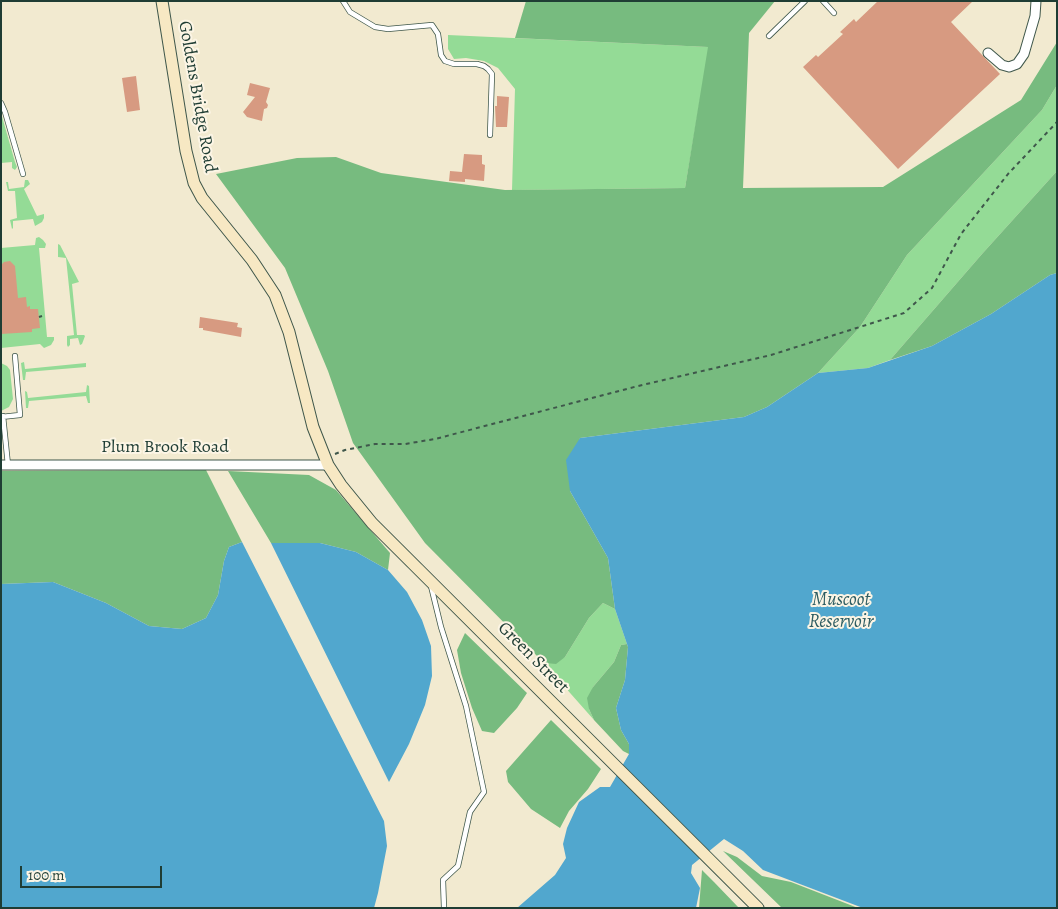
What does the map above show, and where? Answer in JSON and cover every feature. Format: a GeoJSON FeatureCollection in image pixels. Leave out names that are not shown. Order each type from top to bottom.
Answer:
{"type":"FeatureCollection","features":[{"type":"Feature","properties":{"kind":"main road","name":"Goldens Bridge Road"},"geometry":{"type":"LineString","coordinates":[[162,1],[186,151],[194,183],[202,198],[252,260],[275,295],[289,332],[312,427],[327,461]]}},
{"type":"Feature","properties":{"kind":"main road","name":"Green Street"},"geometry":{"type":"LineString","coordinates":[[327,461],[341,485],[362,511],[758,908]]}},
{"type":"Feature","properties":{"kind":"street"},"geometry":{"type":"LineString","coordinates":[[988,54],[1002,65],[1009,67],[1017,64],[1024,54],[1035,16],[1036,1]]}},
{"type":"Feature","properties":{"kind":"street","name":"Plum Brook Road"},"geometry":{"type":"LineString","coordinates":[[4,465],[327,461]]}},
{"type":"Feature","properties":{"kind":"lane"},"geometry":{"type":"LineString","coordinates":[[343,1],[350,12],[375,27],[388,29],[432,25],[438,34],[441,55],[445,60],[454,64],[477,64],[488,69],[492,74],[490,135]]}},
{"type":"Feature","properties":{"kind":"lane"},"geometry":{"type":"LineString","coordinates":[[769,36],[805,1]]}},
{"type":"Feature","properties":{"kind":"lane"},"geometry":{"type":"LineString","coordinates":[[823,1],[834,13]]}},
{"type":"Feature","properties":{"kind":"lane"},"geometry":{"type":"LineString","coordinates":[[1,104],[6,112],[23,174]]}},
{"type":"Feature","properties":{"kind":"lane"},"geometry":{"type":"LineString","coordinates":[[4,465],[2,417],[20,415],[15,356]]}},
{"type":"Feature","properties":{"kind":"lane"},"geometry":{"type":"LineString","coordinates":[[430,580],[441,627],[466,706],[484,792],[470,812],[458,866],[443,880],[444,908]]}},
{"type":"Feature","properties":{"kind":"path"},"geometry":{"type":"LineString","coordinates":[[327,461],[345,450],[375,444],[405,444],[435,439],[638,386],[771,355],[904,313],[932,288],[961,234],[1008,174],[1057,122]]}},
{"type":"Feature","properties":{"kind":"green space"},"geometry":{"type":"Polygon","coordinates":[[[526,1],[775,1],[749,33],[743,188],[883,187],[1021,100],[1057,42],[1057,85],[1042,110],[907,255],[860,327],[818,373],[767,407],[744,417],[580,438],[570,491],[608,558],[615,609],[603,603],[589,618],[565,657],[556,664],[546,663],[540,659],[425,543],[353,443],[328,371],[285,268],[216,174],[297,158],[336,157],[381,173],[505,190],[685,188],[708,47],[515,38],[526,1]]]}},
{"type":"Feature","properties":{"kind":"green space"},"geometry":{"type":"Polygon","coordinates":[[[448,35],[709,47],[685,188],[512,190],[515,89],[498,68],[484,61],[466,58],[454,59],[448,49],[448,35]]]}},
{"type":"Feature","properties":{"kind":"green space"},"geometry":{"type":"Polygon","coordinates":[[[1057,85],[1057,171],[890,360],[868,368],[818,373],[860,327],[907,255],[1042,110],[1057,85]]]}},
{"type":"Feature","properties":{"kind":"green space"},"geometry":{"type":"Polygon","coordinates":[[[1,113],[17,167],[15,170],[12,168],[12,162],[1,163],[1,113]]]}},
{"type":"Feature","properties":{"kind":"green space"},"geometry":{"type":"Polygon","coordinates":[[[1057,171],[1057,273],[1050,275],[991,314],[932,346],[890,360],[982,254],[1057,171]]]}},
{"type":"Feature","properties":{"kind":"green space"},"geometry":{"type":"Polygon","coordinates":[[[25,180],[28,180],[30,184],[24,189],[37,216],[44,214],[44,218],[42,222],[35,226],[33,219],[13,221],[12,229],[10,220],[17,218],[15,191],[8,191],[6,182],[8,182],[9,189],[24,187],[25,180]]]}},
{"type":"Feature","properties":{"kind":"green space"},"geometry":{"type":"Polygon","coordinates":[[[39,237],[46,244],[45,248],[39,248],[47,337],[54,337],[54,340],[51,345],[44,348],[40,344],[1,348],[1,248],[35,245],[36,238],[39,237]]]}},
{"type":"Feature","properties":{"kind":"green space"},"geometry":{"type":"Polygon","coordinates":[[[58,244],[60,245],[79,282],[72,284],[77,335],[85,336],[80,345],[78,338],[70,339],[68,347],[67,336],[74,335],[66,258],[58,257],[58,244]]]}},
{"type":"Feature","properties":{"kind":"green space"},"geometry":{"type":"Polygon","coordinates":[[[24,362],[25,369],[86,363],[86,367],[26,372],[25,380],[23,380],[21,363],[24,362]]]}},
{"type":"Feature","properties":{"kind":"green space"},"geometry":{"type":"Polygon","coordinates":[[[1,363],[10,370],[13,399],[9,407],[1,411],[1,363]]]}},
{"type":"Feature","properties":{"kind":"green space"},"geometry":{"type":"Polygon","coordinates":[[[87,385],[89,386],[90,403],[88,403],[86,396],[29,401],[28,408],[26,408],[25,391],[28,398],[86,392],[87,385]]]}},
{"type":"Feature","properties":{"kind":"green space"},"geometry":{"type":"Polygon","coordinates":[[[206,470],[242,542],[229,547],[224,561],[218,595],[206,618],[182,629],[149,626],[106,603],[53,582],[1,584],[1,471],[206,470]]]}},
{"type":"Feature","properties":{"kind":"green space"},"geometry":{"type":"Polygon","coordinates":[[[228,471],[309,475],[336,490],[390,553],[388,570],[356,552],[320,543],[271,543],[228,471]]]}},
{"type":"Feature","properties":{"kind":"green space"},"geometry":{"type":"Polygon","coordinates":[[[603,603],[615,609],[627,644],[621,645],[614,662],[593,687],[589,709],[594,720],[540,659],[546,663],[565,657],[589,618],[603,603]]]}},
{"type":"Feature","properties":{"kind":"green space"},"geometry":{"type":"Polygon","coordinates":[[[465,633],[527,693],[517,708],[494,733],[482,731],[472,708],[461,673],[457,650],[465,633]]]}},
{"type":"Feature","properties":{"kind":"green space"},"geometry":{"type":"Polygon","coordinates":[[[627,644],[625,680],[616,708],[621,730],[629,744],[629,754],[623,751],[594,720],[587,698],[593,687],[614,662],[621,645],[627,644]]]}},
{"type":"Feature","properties":{"kind":"green space"},"geometry":{"type":"Polygon","coordinates":[[[551,720],[601,769],[588,789],[569,811],[560,828],[531,809],[508,782],[506,771],[551,720]]]}},
{"type":"Feature","properties":{"kind":"green space"},"geometry":{"type":"Polygon","coordinates":[[[723,851],[737,857],[762,876],[791,882],[858,908],[782,908],[723,851]]]}},
{"type":"Feature","properties":{"kind":"green space"},"geometry":{"type":"Polygon","coordinates":[[[702,870],[714,882],[739,908],[699,908],[702,870]]]}},
{"type":"Feature","properties":{"kind":"water","name":"Muscoot Reservoir"},"geometry":{"type":"Polygon","coordinates":[[[1057,273],[1057,908],[863,908],[763,870],[743,851],[724,839],[692,865],[691,873],[700,888],[696,908],[517,908],[555,875],[566,858],[563,844],[567,828],[579,802],[600,787],[610,787],[629,754],[629,744],[621,730],[616,708],[625,680],[628,647],[615,609],[608,558],[570,491],[566,460],[580,438],[744,417],[767,407],[818,373],[868,368],[932,346],[991,314],[1050,275],[1057,273]]]}},
{"type":"Feature","properties":{"kind":"water"},"geometry":{"type":"Polygon","coordinates":[[[242,542],[384,821],[387,846],[374,908],[1,908],[1,584],[53,582],[106,603],[149,626],[182,629],[206,618],[218,595],[224,561],[229,547],[242,542]]]}},
{"type":"Feature","properties":{"kind":"water"},"geometry":{"type":"Polygon","coordinates":[[[271,543],[320,543],[356,552],[388,570],[407,592],[422,620],[431,646],[432,676],[425,705],[409,744],[389,782],[271,543]]]}},
{"type":"Feature","properties":{"kind":"building"},"geometry":{"type":"Polygon","coordinates":[[[878,1],[973,1],[951,22],[1000,74],[898,169],[803,67],[816,55],[818,57],[843,34],[840,32],[854,19],[856,22],[878,1]]]}},
{"type":"Feature","properties":{"kind":"building"},"geometry":{"type":"Polygon","coordinates":[[[136,76],[140,110],[127,112],[122,78],[136,76]]]}},
{"type":"Feature","properties":{"kind":"building"},"geometry":{"type":"Polygon","coordinates":[[[250,83],[270,88],[266,102],[268,105],[264,109],[262,121],[247,117],[243,112],[255,97],[247,95],[250,83]]]}},
{"type":"Feature","properties":{"kind":"building"},"geometry":{"type":"Polygon","coordinates":[[[497,96],[509,97],[507,127],[496,127],[495,106],[497,106],[497,96]]]}},
{"type":"Feature","properties":{"kind":"building"},"geometry":{"type":"Polygon","coordinates":[[[464,154],[482,155],[482,164],[485,165],[484,181],[465,179],[465,182],[449,181],[450,171],[462,172],[464,154]]]}},
{"type":"Feature","properties":{"kind":"building"},"geometry":{"type":"Polygon","coordinates":[[[10,261],[15,266],[18,298],[26,297],[27,307],[30,306],[30,309],[38,309],[40,328],[32,329],[32,332],[1,334],[1,265],[4,262],[10,261]]]}},
{"type":"Feature","properties":{"kind":"building"},"geometry":{"type":"Polygon","coordinates":[[[200,317],[238,323],[237,327],[242,328],[241,337],[203,330],[203,328],[199,328],[200,317]]]}}]}
